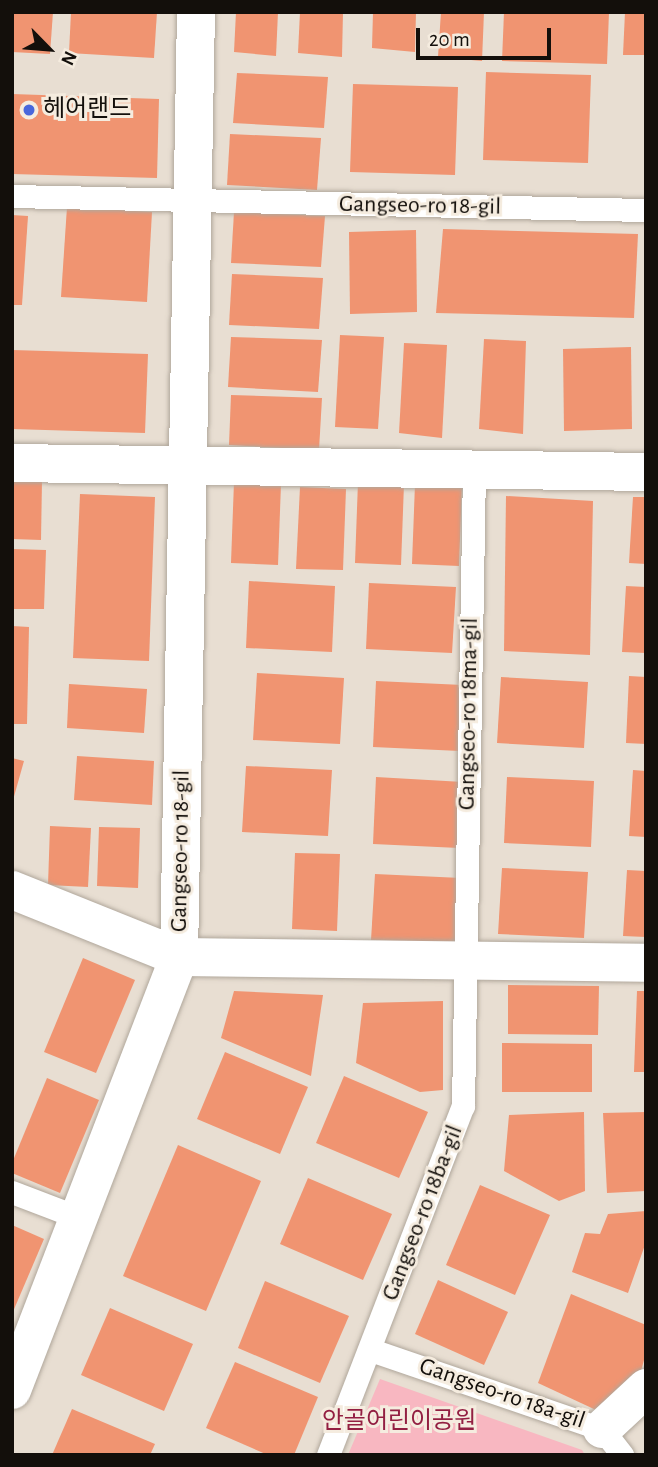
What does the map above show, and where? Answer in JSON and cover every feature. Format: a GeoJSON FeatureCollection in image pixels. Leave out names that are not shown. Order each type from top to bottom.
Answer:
{"type":"FeatureCollection","features":[{"type":"Feature","properties":{"kind":"street","name":"Gangseo-ro 18-gil"},"geometry":{"type":"LineString","coordinates":[[12,1390],[179,957],[191,466],[196,12]]}},
{"type":"Feature","properties":{"kind":"street"},"geometry":{"type":"LineString","coordinates":[[12,463],[646,472]]}},
{"type":"Feature","properties":{"kind":"street"},"geometry":{"type":"LineString","coordinates":[[12,890],[179,957],[646,963]]}},
{"type":"Feature","properties":{"kind":"street"},"geometry":{"type":"LineString","coordinates":[[612,1442],[646,1388]]}},
{"type":"Feature","properties":{"kind":"lane","name":"Gangseo-ro 18-gil"},"geometry":{"type":"LineString","coordinates":[[12,196],[646,210]]}},
{"type":"Feature","properties":{"kind":"lane","name":"Gangseo-ro 18ma-gil"},"geometry":{"type":"LineString","coordinates":[[464,961],[474,468]]}},
{"type":"Feature","properties":{"kind":"lane","name":"Gangseo-ro 18ba-gil"},"geometry":{"type":"LineString","coordinates":[[328,1455],[463,1107],[464,961]]}},
{"type":"Feature","properties":{"kind":"lane"},"geometry":{"type":"LineString","coordinates":[[12,1192],[80,1218]]}},
{"type":"Feature","properties":{"kind":"lane","name":"Gangseo-ro 18a-gil"},"geometry":{"type":"LineString","coordinates":[[371,1349],[612,1442]]}},
{"type":"Feature","properties":{"kind":"green space","name":"안골어린이공원"},"geometry":{"type":"Polygon","coordinates":[[[380,1379],[582,1450],[585,1455],[348,1455],[380,1379]]]}},
{"type":"Feature","properties":{"kind":"building"},"geometry":{"type":"Polygon","coordinates":[[[12,12],[53,12],[50,54],[12,52],[12,12]]]}},
{"type":"Feature","properties":{"kind":"building"},"geometry":{"type":"Polygon","coordinates":[[[71,12],[157,12],[154,58],[69,53],[71,12]]]}},
{"type":"Feature","properties":{"kind":"building"},"geometry":{"type":"Polygon","coordinates":[[[236,12],[278,12],[276,56],[234,52],[236,12]]]}},
{"type":"Feature","properties":{"kind":"building"},"geometry":{"type":"Polygon","coordinates":[[[300,12],[343,12],[342,57],[298,53],[300,12]]]}},
{"type":"Feature","properties":{"kind":"building"},"geometry":{"type":"Polygon","coordinates":[[[373,12],[416,12],[415,52],[372,48],[373,12]]]}},
{"type":"Feature","properties":{"kind":"building"},"geometry":{"type":"Polygon","coordinates":[[[441,12],[484,12],[482,61],[438,57],[441,12]]]}},
{"type":"Feature","properties":{"kind":"building"},"geometry":{"type":"Polygon","coordinates":[[[504,12],[609,12],[607,64],[502,61],[504,12]]]}},
{"type":"Feature","properties":{"kind":"building"},"geometry":{"type":"Polygon","coordinates":[[[625,12],[646,12],[646,55],[623,55],[625,12]]]}},
{"type":"Feature","properties":{"kind":"building"},"geometry":{"type":"Polygon","coordinates":[[[486,72],[591,75],[588,163],[483,160],[486,72]]]}},
{"type":"Feature","properties":{"kind":"building"},"geometry":{"type":"Polygon","coordinates":[[[237,73],[328,77],[324,128],[233,123],[237,73]]]}},
{"type":"Feature","properties":{"kind":"building"},"geometry":{"type":"Polygon","coordinates":[[[353,84],[458,87],[455,175],[350,172],[353,84]]]}},
{"type":"Feature","properties":{"kind":"building"},"geometry":{"type":"Polygon","coordinates":[[[12,94],[159,99],[157,178],[12,174],[12,94]]]}},
{"type":"Feature","properties":{"kind":"building"},"geometry":{"type":"Polygon","coordinates":[[[230,134],[321,138],[317,190],[227,185],[230,134]]]}},
{"type":"Feature","properties":{"kind":"building"},"geometry":{"type":"Polygon","coordinates":[[[67,207],[152,212],[147,302],[61,297],[67,207]]]}},
{"type":"Feature","properties":{"kind":"building"},"geometry":{"type":"Polygon","coordinates":[[[234,212],[325,216],[321,267],[231,263],[234,212]]]}},
{"type":"Feature","properties":{"kind":"building"},"geometry":{"type":"Polygon","coordinates":[[[12,215],[28,216],[22,305],[12,305],[12,215]]]}},
{"type":"Feature","properties":{"kind":"building"},"geometry":{"type":"Polygon","coordinates":[[[443,229],[638,234],[634,318],[436,313],[443,229]]]}},
{"type":"Feature","properties":{"kind":"building"},"geometry":{"type":"Polygon","coordinates":[[[416,230],[417,312],[350,314],[349,232],[416,230]]]}},
{"type":"Feature","properties":{"kind":"building"},"geometry":{"type":"Polygon","coordinates":[[[232,274],[323,278],[319,329],[229,325],[232,274]]]}},
{"type":"Feature","properties":{"kind":"building"},"geometry":{"type":"Polygon","coordinates":[[[340,335],[384,337],[378,429],[335,427],[340,335]]]}},
{"type":"Feature","properties":{"kind":"building"},"geometry":{"type":"Polygon","coordinates":[[[231,337],[322,340],[318,392],[228,387],[231,337]]]}},
{"type":"Feature","properties":{"kind":"building"},"geometry":{"type":"Polygon","coordinates":[[[484,339],[526,341],[523,434],[479,429],[484,339]]]}},
{"type":"Feature","properties":{"kind":"building"},"geometry":{"type":"Polygon","coordinates":[[[404,343],[447,345],[442,438],[399,433],[404,343]]]}},
{"type":"Feature","properties":{"kind":"building"},"geometry":{"type":"Polygon","coordinates":[[[631,347],[632,429],[564,431],[563,349],[631,347]]]}},
{"type":"Feature","properties":{"kind":"building"},"geometry":{"type":"Polygon","coordinates":[[[12,350],[148,354],[145,433],[12,429],[12,350]]]}},
{"type":"Feature","properties":{"kind":"building"},"geometry":{"type":"Polygon","coordinates":[[[231,395],[322,398],[319,450],[229,445],[231,395]]]}},
{"type":"Feature","properties":{"kind":"building"},"geometry":{"type":"Polygon","coordinates":[[[12,480],[42,480],[41,540],[12,539],[12,480]]]}},
{"type":"Feature","properties":{"kind":"building"},"geometry":{"type":"Polygon","coordinates":[[[234,482],[281,484],[278,565],[231,563],[234,482]]]}},
{"type":"Feature","properties":{"kind":"building"},"geometry":{"type":"Polygon","coordinates":[[[358,482],[404,484],[401,565],[355,563],[358,482]]]}},
{"type":"Feature","properties":{"kind":"building"},"geometry":{"type":"Polygon","coordinates":[[[415,484],[462,485],[459,566],[412,564],[415,484]]]}},
{"type":"Feature","properties":{"kind":"building"},"geometry":{"type":"Polygon","coordinates":[[[300,487],[346,489],[343,570],[296,569],[300,487]]]}},
{"type":"Feature","properties":{"kind":"building"},"geometry":{"type":"Polygon","coordinates":[[[80,494],[155,497],[149,661],[73,658],[80,494]]]}},
{"type":"Feature","properties":{"kind":"building"},"geometry":{"type":"Polygon","coordinates":[[[506,496],[593,501],[590,655],[504,651],[506,496]]]}},
{"type":"Feature","properties":{"kind":"building"},"geometry":{"type":"Polygon","coordinates":[[[633,497],[646,497],[646,564],[629,563],[633,497]]]}},
{"type":"Feature","properties":{"kind":"building"},"geometry":{"type":"Polygon","coordinates":[[[12,549],[46,550],[44,609],[12,609],[12,549]]]}},
{"type":"Feature","properties":{"kind":"building"},"geometry":{"type":"Polygon","coordinates":[[[249,581],[335,586],[332,652],[246,648],[249,581]]]}},
{"type":"Feature","properties":{"kind":"building"},"geometry":{"type":"Polygon","coordinates":[[[369,583],[456,587],[452,653],[366,649],[369,583]]]}},
{"type":"Feature","properties":{"kind":"building"},"geometry":{"type":"Polygon","coordinates":[[[626,586],[646,587],[646,653],[622,652],[626,586]]]}},
{"type":"Feature","properties":{"kind":"building"},"geometry":{"type":"Polygon","coordinates":[[[12,626],[29,627],[27,724],[12,724],[12,626]]]}},
{"type":"Feature","properties":{"kind":"building"},"geometry":{"type":"Polygon","coordinates":[[[257,673],[344,678],[340,744],[253,740],[257,673]]]}},
{"type":"Feature","properties":{"kind":"building"},"geometry":{"type":"Polygon","coordinates":[[[629,676],[646,677],[646,744],[626,743],[629,676]]]}},
{"type":"Feature","properties":{"kind":"building"},"geometry":{"type":"Polygon","coordinates":[[[501,677],[588,682],[584,748],[497,743],[501,677]]]}},
{"type":"Feature","properties":{"kind":"building"},"geometry":{"type":"Polygon","coordinates":[[[376,681],[463,685],[460,751],[373,747],[376,681]]]}},
{"type":"Feature","properties":{"kind":"building"},"geometry":{"type":"Polygon","coordinates":[[[69,684],[147,689],[144,733],[67,728],[69,684]]]}},
{"type":"Feature","properties":{"kind":"building"},"geometry":{"type":"Polygon","coordinates":[[[77,756],[154,761],[152,805],[74,800],[77,756]]]}},
{"type":"Feature","properties":{"kind":"building"},"geometry":{"type":"Polygon","coordinates":[[[12,758],[24,761],[13,800],[12,800],[12,758]]]}},
{"type":"Feature","properties":{"kind":"building"},"geometry":{"type":"Polygon","coordinates":[[[246,766],[332,770],[328,836],[242,832],[246,766]]]}},
{"type":"Feature","properties":{"kind":"building"},"geometry":{"type":"Polygon","coordinates":[[[633,770],[646,771],[646,837],[629,836],[633,770]]]}},
{"type":"Feature","properties":{"kind":"building"},"geometry":{"type":"Polygon","coordinates":[[[376,777],[463,782],[459,848],[373,844],[376,777]]]}},
{"type":"Feature","properties":{"kind":"building"},"geometry":{"type":"Polygon","coordinates":[[[507,777],[594,781],[591,847],[504,843],[507,777]]]}},
{"type":"Feature","properties":{"kind":"building"},"geometry":{"type":"Polygon","coordinates":[[[50,826],[91,828],[88,887],[48,885],[50,826]]]}},
{"type":"Feature","properties":{"kind":"building"},"geometry":{"type":"Polygon","coordinates":[[[99,827],[140,828],[138,888],[97,886],[99,827]]]}},
{"type":"Feature","properties":{"kind":"building"},"geometry":{"type":"Polygon","coordinates":[[[295,853],[340,854],[337,931],[292,929],[295,853]]]}},
{"type":"Feature","properties":{"kind":"building"},"geometry":{"type":"Polygon","coordinates":[[[502,868],[588,872],[584,938],[498,934],[502,868]]]}},
{"type":"Feature","properties":{"kind":"building"},"geometry":{"type":"Polygon","coordinates":[[[627,870],[646,871],[646,937],[623,936],[627,870]]]}},
{"type":"Feature","properties":{"kind":"building"},"geometry":{"type":"Polygon","coordinates":[[[375,874],[461,878],[458,944],[371,940],[375,874]]]}},
{"type":"Feature","properties":{"kind":"building"},"geometry":{"type":"Polygon","coordinates":[[[83,958],[135,980],[96,1073],[44,1052],[83,958]]]}},
{"type":"Feature","properties":{"kind":"building"},"geometry":{"type":"Polygon","coordinates":[[[508,985],[599,986],[598,1035],[508,1034],[508,985]]]}},
{"type":"Feature","properties":{"kind":"building"},"geometry":{"type":"Polygon","coordinates":[[[234,991],[323,995],[311,1076],[221,1038],[234,991]]]}},
{"type":"Feature","properties":{"kind":"building"},"geometry":{"type":"Polygon","coordinates":[[[637,991],[646,991],[646,1072],[634,1072],[637,991]]]}},
{"type":"Feature","properties":{"kind":"building"},"geometry":{"type":"Polygon","coordinates":[[[443,1001],[443,1090],[420,1092],[356,1063],[363,1003],[443,1001]]]}},
{"type":"Feature","properties":{"kind":"building"},"geometry":{"type":"Polygon","coordinates":[[[502,1043],[592,1044],[592,1092],[502,1092],[502,1043]]]}},
{"type":"Feature","properties":{"kind":"building"},"geometry":{"type":"Polygon","coordinates":[[[225,1052],[308,1087],[280,1154],[197,1119],[225,1052]]]}},
{"type":"Feature","properties":{"kind":"building"},"geometry":{"type":"Polygon","coordinates":[[[344,1076],[428,1112],[399,1178],[316,1143],[344,1076]]]}},
{"type":"Feature","properties":{"kind":"building"},"geometry":{"type":"Polygon","coordinates":[[[47,1078],[99,1100],[60,1193],[12,1173],[12,1163],[47,1078]]]}},
{"type":"Feature","properties":{"kind":"building"},"geometry":{"type":"Polygon","coordinates":[[[584,1112],[585,1191],[559,1201],[504,1171],[509,1115],[584,1112]]]}},
{"type":"Feature","properties":{"kind":"building"},"geometry":{"type":"Polygon","coordinates":[[[646,1112],[646,1191],[607,1193],[603,1113],[646,1112]]]}},
{"type":"Feature","properties":{"kind":"building"},"geometry":{"type":"Polygon","coordinates":[[[178,1145],[261,1181],[206,1311],[123,1276],[178,1145]]]}},
{"type":"Feature","properties":{"kind":"building"},"geometry":{"type":"Polygon","coordinates":[[[308,1178],[392,1214],[363,1280],[280,1244],[308,1178]]]}},
{"type":"Feature","properties":{"kind":"building"},"geometry":{"type":"Polygon","coordinates":[[[480,1185],[550,1215],[515,1295],[446,1265],[480,1185]]]}},
{"type":"Feature","properties":{"kind":"building"},"geometry":{"type":"Polygon","coordinates":[[[646,1211],[646,1242],[628,1293],[572,1272],[585,1233],[600,1234],[608,1214],[646,1211]]]}},
{"type":"Feature","properties":{"kind":"building"},"geometry":{"type":"Polygon","coordinates":[[[12,1225],[44,1239],[12,1314],[12,1225]]]}},
{"type":"Feature","properties":{"kind":"building"},"geometry":{"type":"Polygon","coordinates":[[[438,1280],[508,1312],[484,1365],[415,1334],[438,1280]]]}},
{"type":"Feature","properties":{"kind":"building"},"geometry":{"type":"Polygon","coordinates":[[[265,1281],[349,1316],[320,1383],[238,1348],[265,1281]]]}},
{"type":"Feature","properties":{"kind":"building"},"geometry":{"type":"Polygon","coordinates":[[[571,1294],[646,1325],[646,1353],[639,1378],[596,1410],[538,1383],[571,1294]]]}},
{"type":"Feature","properties":{"kind":"building"},"geometry":{"type":"Polygon","coordinates":[[[110,1308],[193,1344],[164,1411],[81,1375],[110,1308]]]}},
{"type":"Feature","properties":{"kind":"building"},"geometry":{"type":"Polygon","coordinates":[[[235,1362],[318,1397],[294,1455],[268,1455],[206,1428],[235,1362]]]}},
{"type":"Feature","properties":{"kind":"building"},"geometry":{"type":"Polygon","coordinates":[[[72,1409],[155,1444],[150,1455],[52,1455],[72,1409]]]}},
{"type":"Feature","properties":{"kind":"place","name":"헤어랜드"},"geometry":{"type":"Point","coordinates":[29,110]}}]}
